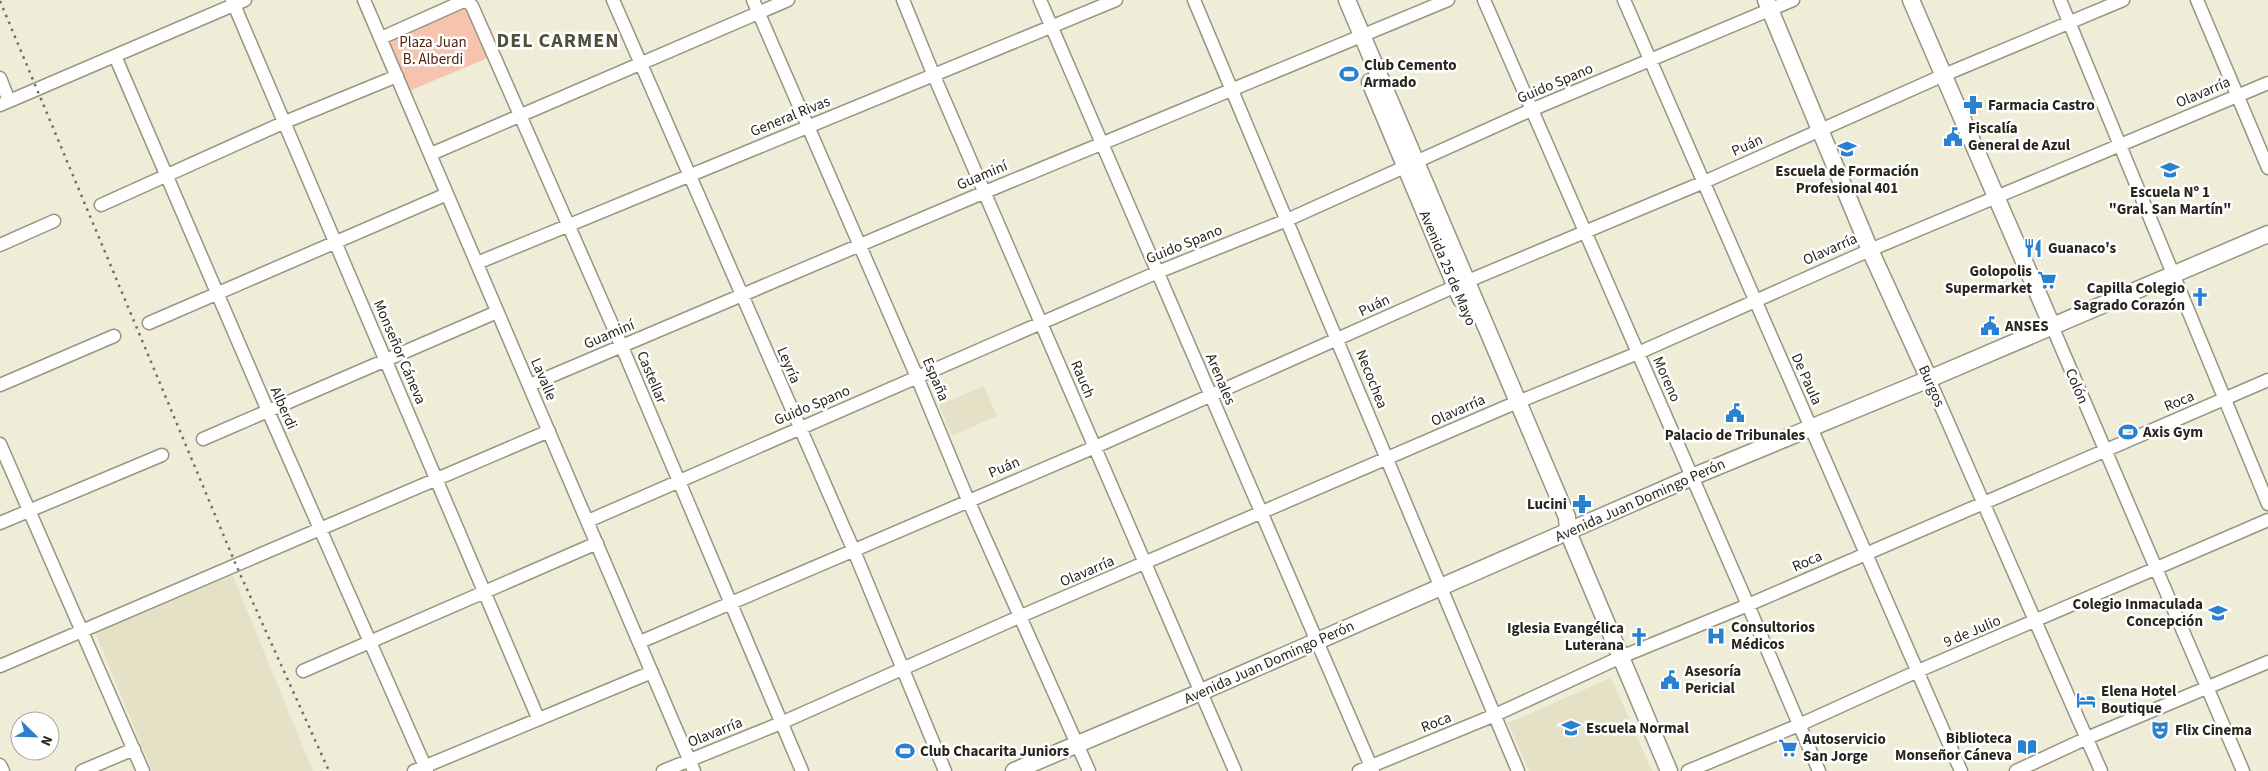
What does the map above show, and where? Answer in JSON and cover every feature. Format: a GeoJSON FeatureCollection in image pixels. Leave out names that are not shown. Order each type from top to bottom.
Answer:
{"type":"FeatureCollection","features":[{"type":"Feature","properties":{"kind":"main road","name":"Avenida 25 de Mayo"},"geometry":{"type":"LineString","coordinates":[[1335,0],[1357,38],[1513,404],[1567,516],[1568,532],[1669,771]]}},
{"type":"Feature","properties":{"kind":"main road","name":"Avenida 25 de Mayo"},"geometry":{"type":"LineString","coordinates":[[1347,0],[1357,38]]}},
{"type":"Feature","properties":{"kind":"main road","name":"Colón"},"geometry":{"type":"LineString","coordinates":[[1911,0],[2052,326]]}},
{"type":"Feature","properties":{"kind":"main road","name":"Burgos"},"geometry":{"type":"LineString","coordinates":[[1768,5],[1870,250],[1929,379]]}},
{"type":"Feature","properties":{"kind":"main road","name":"Avenida Juan Domingo Perón"},"geometry":{"type":"LineString","coordinates":[[1014,771],[1202,692],[1692,477],[1929,379],[2268,234]]}},
{"type":"Feature","properties":{"kind":"street","name":"Lavalle"},"geometry":{"type":"LineString","coordinates":[[364,0],[692,766]]}},
{"type":"Feature","properties":{"kind":"street"},"geometry":{"type":"LineString","coordinates":[[380,38],[466,0]]}},
{"type":"Feature","properties":{"kind":"street","name":"Castellar"},"geometry":{"type":"LineString","coordinates":[[466,0],[472,6],[622,347],[802,771]]}},
{"type":"Feature","properties":{"kind":"street","name":"Leyría"},"geometry":{"type":"LineString","coordinates":[[613,0],[854,551],[945,771]]}},
{"type":"Feature","properties":{"kind":"street","name":"España"},"geometry":{"type":"LineString","coordinates":[[753,0],[917,377],[968,500],[1090,771]]}},
{"type":"Feature","properties":{"kind":"street"},"geometry":{"type":"LineString","coordinates":[[431,154],[788,0]]}},
{"type":"Feature","properties":{"kind":"street","name":"Rauch"},"geometry":{"type":"LineString","coordinates":[[903,0],[1144,565],[1202,692],[1235,771]]}},
{"type":"Feature","properties":{"kind":"street","name":"Arenales"},"geometry":{"type":"LineString","coordinates":[[1040,0],[1261,514],[1318,640],[1367,769]]}},
{"type":"Feature","properties":{"kind":"street","name":"General Rivas"},"geometry":{"type":"LineString","coordinates":[[476,263],[569,226],[688,174],[934,76],[1116,0]]}},
{"type":"Feature","properties":{"kind":"street","name":"Necochea"},"geometry":{"type":"LineString","coordinates":[[1194,0],[1518,771]]}},
{"type":"Feature","properties":{"kind":"street","name":"Guaminí"},"geometry":{"type":"LineString","coordinates":[[530,384],[622,347],[742,294],[1102,143],[1448,0]]}},
{"type":"Feature","properties":{"kind":"street","name":"Moreno"},"geometry":{"type":"LineString","coordinates":[[1484,0],[1819,771]]}},
{"type":"Feature","properties":{"kind":"street","name":"De Paula"},"geometry":{"type":"LineString","coordinates":[[1624,0],[1961,771]]}},
{"type":"Feature","properties":{"kind":"street","name":"Guido Spano"},"geometry":{"type":"LineString","coordinates":[[588,521],[1158,272],[1287,220],[1531,110],[1649,60],[1768,5],[1793,0]]}},
{"type":"Feature","properties":{"kind":"street"},"geometry":{"type":"LineString","coordinates":[[2060,0],[2268,504]]}},
{"type":"Feature","properties":{"kind":"street","name":"Puán"},"geometry":{"type":"LineString","coordinates":[[640,642],[1094,447],[1461,284],[1704,182],[1944,74],[2123,0]]}},
{"type":"Feature","properties":{"kind":"street"},"geometry":{"type":"LineString","coordinates":[[2197,0],[2268,168]]}},
{"type":"Feature","properties":{"kind":"street"},"geometry":{"type":"LineString","coordinates":[[0,78],[4,103],[237,2]]}},
{"type":"Feature","properties":{"kind":"street","name":"Monseñor Cáneva"},"geometry":{"type":"LineString","coordinates":[[237,2],[334,242],[437,478],[538,718]]}},
{"type":"Feature","properties":{"kind":"street","name":"Alberdi"},"geometry":{"type":"LineString","coordinates":[[115,56],[268,411],[371,641],[422,770]]}},
{"type":"Feature","properties":{"kind":"street"},"geometry":{"type":"LineString","coordinates":[[101,205],[285,122],[397,76]]}},
{"type":"Feature","properties":{"kind":"street","name":"Olavarría"},"geometry":{"type":"LineString","coordinates":[[663,771],[692,766],[781,722],[1021,616],[1144,565],[1996,196],[2120,146],[2268,82]]}},
{"type":"Feature","properties":{"kind":"street"},"geometry":{"type":"LineString","coordinates":[[149,322],[218,294],[447,194]]}},
{"type":"Feature","properties":{"kind":"street"},"geometry":{"type":"LineString","coordinates":[[0,245],[54,221]]}},
{"type":"Feature","properties":{"kind":"street"},"geometry":{"type":"LineString","coordinates":[[203,439],[497,312]]}},
{"type":"Feature","properties":{"kind":"street","name":"Colón"},"geometry":{"type":"LineString","coordinates":[[2052,326],[2243,771]]}},
{"type":"Feature","properties":{"kind":"street"},"geometry":{"type":"LineString","coordinates":[[0,385],[114,336]]}},
{"type":"Feature","properties":{"kind":"street","name":"Burgos"},"geometry":{"type":"LineString","coordinates":[[1929,379],[2101,771]]}},
{"type":"Feature","properties":{"kind":"street","name":"Roca"},"geometry":{"type":"LineString","coordinates":[[1367,769],[2268,380]]}},
{"type":"Feature","properties":{"kind":"street"},"geometry":{"type":"LineString","coordinates":[[0,666],[549,431]]}},
{"type":"Feature","properties":{"kind":"street"},"geometry":{"type":"LineString","coordinates":[[0,444],[143,771]]}},
{"type":"Feature","properties":{"kind":"street"},"geometry":{"type":"LineString","coordinates":[[0,523],[162,455]]}},
{"type":"Feature","properties":{"kind":"street","name":"9 de Julio"},"geometry":{"type":"LineString","coordinates":[[1688,771],[1799,725],[1918,671],[2036,622],[2268,520]]}},
{"type":"Feature","properties":{"kind":"street"},"geometry":{"type":"LineString","coordinates":[[303,671],[597,543]]}},
{"type":"Feature","properties":{"kind":"street"},"geometry":{"type":"LineString","coordinates":[[2016,771],[2086,738],[2268,662]]}},
{"type":"Feature","properties":{"kind":"street"},"geometry":{"type":"LineString","coordinates":[[422,770],[538,718],[652,672]]}},
{"type":"Feature","properties":{"kind":"street"},"geometry":{"type":"LineString","coordinates":[[82,771],[134,749]]}},
{"type":"Feature","properties":{"kind":"street"},"geometry":{"type":"LineString","coordinates":[[0,765],[3,771]]}},
{"type":"Feature","properties":{"kind":"shaded area"},"geometry":{"type":"Polygon","coordinates":[[[984,386],[997,416],[952,436],[939,405],[984,386]]]}},
{"type":"Feature","properties":{"kind":"shaded area"},"geometry":{"type":"Polygon","coordinates":[[[232,574],[313,771],[152,771],[95,632],[232,574]]]}},
{"type":"Feature","properties":{"kind":"shaded area","name":"Escuela Normal"},"geometry":{"type":"Polygon","coordinates":[[[1611,678],[1652,771],[1529,771],[1508,723],[1611,678]]]}},
{"type":"Feature","properties":{"kind":"green space","name":"Plaza Juan B. Alberdi"},"geometry":{"type":"Polygon","coordinates":[[[468,5],[490,57],[409,91],[387,40],[468,5]]]}},
{"type":"Feature","properties":{"kind":"railway"},"geometry":{"type":"LineString","coordinates":[[0,1],[236,565],[329,771]]}},
{"type":"Feature","properties":{"kind":"place","name":"Club Cemento Armado"},"geometry":{"type":"Point","coordinates":[1349,74]}},
{"type":"Feature","properties":{"kind":"place","name":"Farmacia Castro"},"geometry":{"type":"Point","coordinates":[1973,105]}},
{"type":"Feature","properties":{"kind":"place","name":"Fiscalía General de Azul"},"geometry":{"type":"Point","coordinates":[1953,137]}},
{"type":"Feature","properties":{"kind":"place","name":"Escuela de Formación Profesional 401"},"geometry":{"type":"Point","coordinates":[1847,149]}},
{"type":"Feature","properties":{"kind":"place","name":"Escuela Nº 1 \"Gral. San Martín\""},"geometry":{"type":"Point","coordinates":[2170,170]}},
{"type":"Feature","properties":{"kind":"place","name":"Guanaco's"},"geometry":{"type":"Point","coordinates":[2033,248]}},
{"type":"Feature","properties":{"kind":"place","name":"Golopolis Supermarket"},"geometry":{"type":"Point","coordinates":[2047,280]}},
{"type":"Feature","properties":{"kind":"place","name":"Capilla Colegio Sagrado Corazón"},"geometry":{"type":"Point","coordinates":[2200,297]}},
{"type":"Feature","properties":{"kind":"place","name":"ANSES"},"geometry":{"type":"Point","coordinates":[1990,326]}},
{"type":"Feature","properties":{"kind":"place","name":"Palacio de Tribunales"},"geometry":{"type":"Point","coordinates":[1735,413]}},
{"type":"Feature","properties":{"kind":"place","name":"Axis Gym"},"geometry":{"type":"Point","coordinates":[2128,432]}},
{"type":"Feature","properties":{"kind":"place","name":"Lucini"},"geometry":{"type":"Point","coordinates":[1582,504]}},
{"type":"Feature","properties":{"kind":"place","name":"Colegio Inmaculada Concepción"},"geometry":{"type":"Point","coordinates":[2218,613]}},
{"type":"Feature","properties":{"kind":"place","name":"Consultorios Médicos"},"geometry":{"type":"Point","coordinates":[1716,636]}},
{"type":"Feature","properties":{"kind":"place","name":"Iglesia Evangélica Luterana"},"geometry":{"type":"Point","coordinates":[1639,637]}},
{"type":"Feature","properties":{"kind":"place","name":"Asesoría Pericial"},"geometry":{"type":"Point","coordinates":[1670,680]}},
{"type":"Feature","properties":{"kind":"place","name":"Elena Hotel Boutique"},"geometry":{"type":"Point","coordinates":[2086,700]}},
{"type":"Feature","properties":{"kind":"place","name":"Escuela Normal"},"geometry":{"type":"Point","coordinates":[1571,728]}},
{"type":"Feature","properties":{"kind":"place","name":"Flix Cinema"},"geometry":{"type":"Point","coordinates":[2160,730]}},
{"type":"Feature","properties":{"kind":"place","name":"Biblioteca Monseñor Cáneva"},"geometry":{"type":"Point","coordinates":[2027,747]}},
{"type":"Feature","properties":{"kind":"place","name":"Autoservicio San Jorge"},"geometry":{"type":"Point","coordinates":[1788,748]}},
{"type":"Feature","properties":{"kind":"place","name":"Club Chacarita Juniors"},"geometry":{"type":"Point","coordinates":[905,751]}},
{"type":"Feature","properties":{"kind":"district","name":"DEL CARMEN"},"geometry":{"type":"Point","coordinates":[558,40]}}]}
